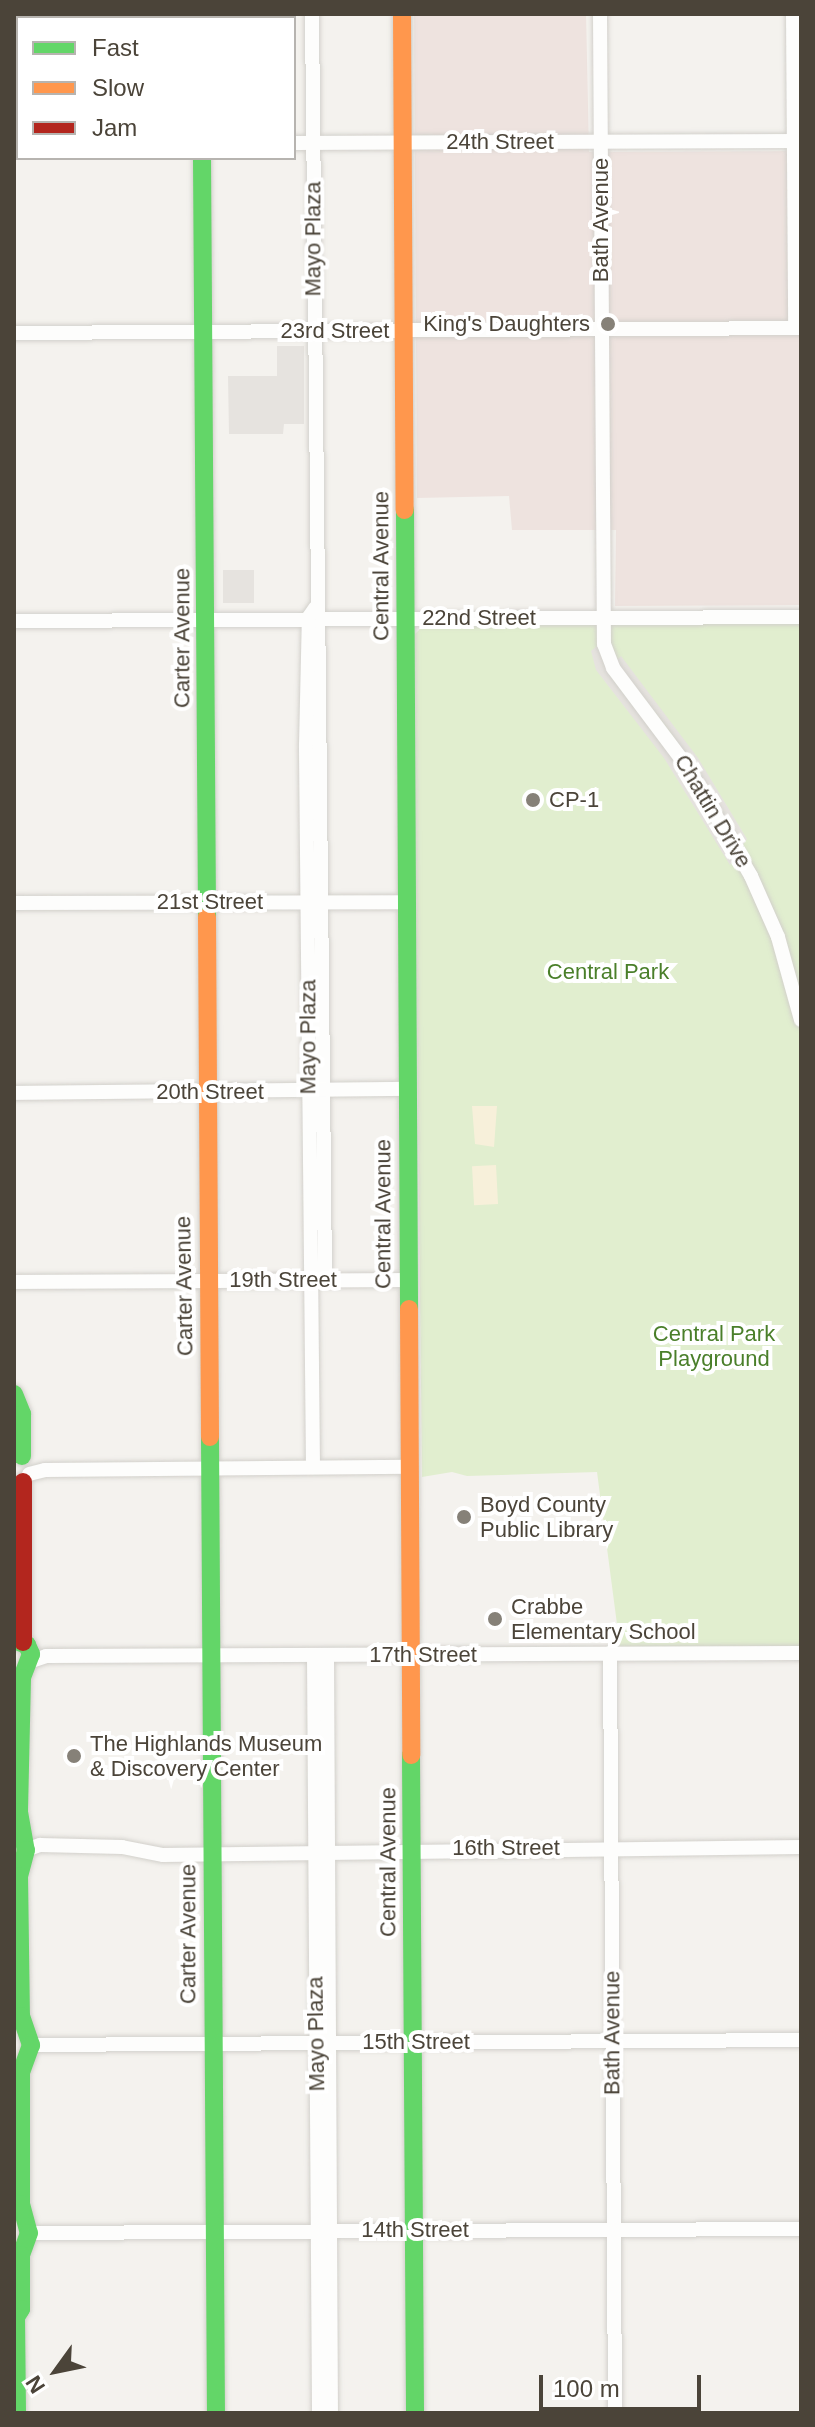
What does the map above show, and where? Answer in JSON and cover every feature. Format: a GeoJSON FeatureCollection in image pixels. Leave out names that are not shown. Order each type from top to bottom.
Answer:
{"type":"FeatureCollection","features":[{"type":"Feature","properties":{"kind":"street","name":"Mayo Plaza"},"geometry":{"type":"LineString","coordinates":[[312,14],[315,614],[324,902],[325,1091],[313,1467]]}},
{"type":"Feature","properties":{"kind":"street","name":"Central Avenue"},"geometry":{"type":"LineString","coordinates":[[402,14],[415,2413]]}},
{"type":"Feature","properties":{"kind":"street","name":"Bath Avenue"},"geometry":{"type":"LineString","coordinates":[[600,14],[603,617]]}},
{"type":"Feature","properties":{"kind":"street"},"geometry":{"type":"LineString","coordinates":[[793,14],[798,328]]}},
{"type":"Feature","properties":{"kind":"street","name":"24th Street"},"geometry":{"type":"LineString","coordinates":[[296,143],[797,141]]}},
{"type":"Feature","properties":{"kind":"street","name":"Carter Avenue"},"geometry":{"type":"LineString","coordinates":[[202,160],[216,2413]]}},
{"type":"Feature","properties":{"kind":"street","name":"23rd Street"},"geometry":{"type":"LineString","coordinates":[[14,333],[798,328]]}},
{"type":"Feature","properties":{"kind":"street","name":"Mayo Plaza"},"geometry":{"type":"LineString","coordinates":[[315,614],[307,902],[308,1091],[318,1280]]}},
{"type":"Feature","properties":{"kind":"street","name":"22nd Street"},"geometry":{"type":"LineString","coordinates":[[14,621],[315,614],[405,618],[801,617]]}},
{"type":"Feature","properties":{"kind":"street","name":"Chattin Drive"},"geometry":{"type":"LineString","coordinates":[[603,617],[604,644],[613,668],[688,768],[751,876],[778,937],[801,1020]]}},
{"type":"Feature","properties":{"kind":"street","name":"21st Street"},"geometry":{"type":"LineString","coordinates":[[14,903],[406,902]]}},
{"type":"Feature","properties":{"kind":"street","name":"20th Street"},"geometry":{"type":"LineString","coordinates":[[14,1093],[407,1089]]}},
{"type":"Feature","properties":{"kind":"street","name":"19th Street"},"geometry":{"type":"LineString","coordinates":[[14,1282],[408,1280]]}},
{"type":"Feature","properties":{"kind":"street"},"geometry":{"type":"LineString","coordinates":[[14,1394],[22,1414],[25,1469],[26,1655],[19,1850],[22,2046],[21,2309],[15,2315],[17,2413]]}},
{"type":"Feature","properties":{"kind":"street"},"geometry":{"type":"LineString","coordinates":[[25,1469],[410,1467]]}},
{"type":"Feature","properties":{"kind":"street","name":"Bath Avenue"},"geometry":{"type":"LineString","coordinates":[[610,1653],[615,2413]]}},
{"type":"Feature","properties":{"kind":"street","name":"17th Street"},"geometry":{"type":"LineString","coordinates":[[26,1655],[801,1653]]}},
{"type":"Feature","properties":{"kind":"street","name":"Mayo Plaza"},"geometry":{"type":"LineString","coordinates":[[319,2413],[324,2231],[320,1656]]}},
{"type":"Feature","properties":{"kind":"street","name":"16th Street"},"geometry":{"type":"LineString","coordinates":[[19,1850],[40,1845],[211,1853],[801,1847]]}},
{"type":"Feature","properties":{"kind":"street","name":"15th Street"},"geometry":{"type":"LineString","coordinates":[[22,2046],[212,2042],[801,2040]]}},
{"type":"Feature","properties":{"kind":"street","name":"14th Street"},"geometry":{"type":"LineString","coordinates":[[21,2235],[214,2230],[801,2229]]}},
{"type":"Feature","properties":{"kind":"street","name":"Mayo Plaza"},"geometry":{"type":"LineString","coordinates":[[324,2231],[331,2413]]}},
{"type":"Feature","properties":{"kind":"shaded area","name":"King's Daughters"},"geometry":{"type":"Polygon","coordinates":[[[414,14],[586,14],[589,152],[801,151],[801,605],[615,606],[616,530],[512,530],[509,496],[417,498],[414,14]]]}},
{"type":"Feature","properties":{"kind":"shaded area"},"geometry":{"type":"Polygon","coordinates":[[[277,346],[304,346],[304,424],[284,424],[283,434],[229,434],[228,376],[277,376],[277,346]]]}},
{"type":"Feature","properties":{"kind":"shaded area"},"geometry":{"type":"Polygon","coordinates":[[[223,570],[254,570],[254,603],[223,603],[223,570]]]}},
{"type":"Feature","properties":{"kind":"shaded area"},"geometry":{"type":"Polygon","coordinates":[[[597,646],[610,676],[674,759],[734,859],[730,865],[664,758],[596,670],[591,651],[597,646]]]}},
{"type":"Feature","properties":{"kind":"shaded area"},"geometry":{"type":"Polygon","coordinates":[[[621,656],[698,758],[747,839],[742,846],[671,732],[616,661],[621,656]]]}},
{"type":"Feature","properties":{"kind":"green space","name":"Central Park"},"geometry":{"type":"Polygon","coordinates":[[[801,623],[801,1646],[620,1647],[597,1472],[467,1476],[452,1472],[422,1477],[413,636],[423,626],[801,623]]]}},
{"type":"Feature","properties":{"kind":"sand"},"geometry":{"type":"Polygon","coordinates":[[[472,1106],[497,1106],[494,1147],[475,1144],[472,1106]]]}},
{"type":"Feature","properties":{"kind":"sand"},"geometry":{"type":"Polygon","coordinates":[[[496,1165],[498,1204],[474,1205],[472,1166],[496,1165]]]}},
{"type":"Feature","properties":{"kind":"traffic: fast"},"geometry":{"type":"LineString","coordinates":[[202,160],[207,917]]}},
{"type":"Feature","properties":{"kind":"traffic: fast"},"geometry":{"type":"LineString","coordinates":[[405,510],[409,1309]]}},
{"type":"Feature","properties":{"kind":"traffic: fast"},"geometry":{"type":"LineString","coordinates":[[14,1394],[22,1414],[22,1456]]}},
{"type":"Feature","properties":{"kind":"traffic: fast"},"geometry":{"type":"LineString","coordinates":[[210,1437],[216,2413]]}},
{"type":"Feature","properties":{"kind":"traffic: fast"},"geometry":{"type":"LineString","coordinates":[[14,1640],[27,1645],[31,1654],[22,1678],[19,1812],[26,1850],[19,1876],[21,2016],[31,2045],[21,2072],[21,2204],[29,2233],[21,2255],[21,2309],[16,2317],[17,2413]]}},
{"type":"Feature","properties":{"kind":"traffic: fast"},"geometry":{"type":"LineString","coordinates":[[411,1755],[415,2413]]}},
{"type":"Feature","properties":{"kind":"traffic: slow"},"geometry":{"type":"LineString","coordinates":[[402,14],[405,510]]}},
{"type":"Feature","properties":{"kind":"traffic: slow"},"geometry":{"type":"LineString","coordinates":[[207,917],[210,1437]]}},
{"type":"Feature","properties":{"kind":"traffic: slow"},"geometry":{"type":"LineString","coordinates":[[409,1309],[411,1755]]}},
{"type":"Feature","properties":{"kind":"traffic: jam"},"geometry":{"type":"LineString","coordinates":[[23,1482],[23,1642]]}},
{"type":"Feature","properties":{"kind":"place","name":"King's Daughters"},"geometry":{"type":"Point","coordinates":[608,324]}},
{"type":"Feature","properties":{"kind":"place","name":"CP-1"},"geometry":{"type":"Point","coordinates":[533,800]}},
{"type":"Feature","properties":{"kind":"place","name":"Boyd County Public Library"},"geometry":{"type":"Point","coordinates":[464,1517]}},
{"type":"Feature","properties":{"kind":"place","name":"Crabbe Elementary School"},"geometry":{"type":"Point","coordinates":[495,1619]}},
{"type":"Feature","properties":{"kind":"place","name":"The Highlands Museum & Discovery Center"},"geometry":{"type":"Point","coordinates":[74,1756]}},
{"type":"Feature","properties":{"kind":"park label","name":"Central Park Playground"},"geometry":{"type":"Point","coordinates":[714,1346]}}]}
